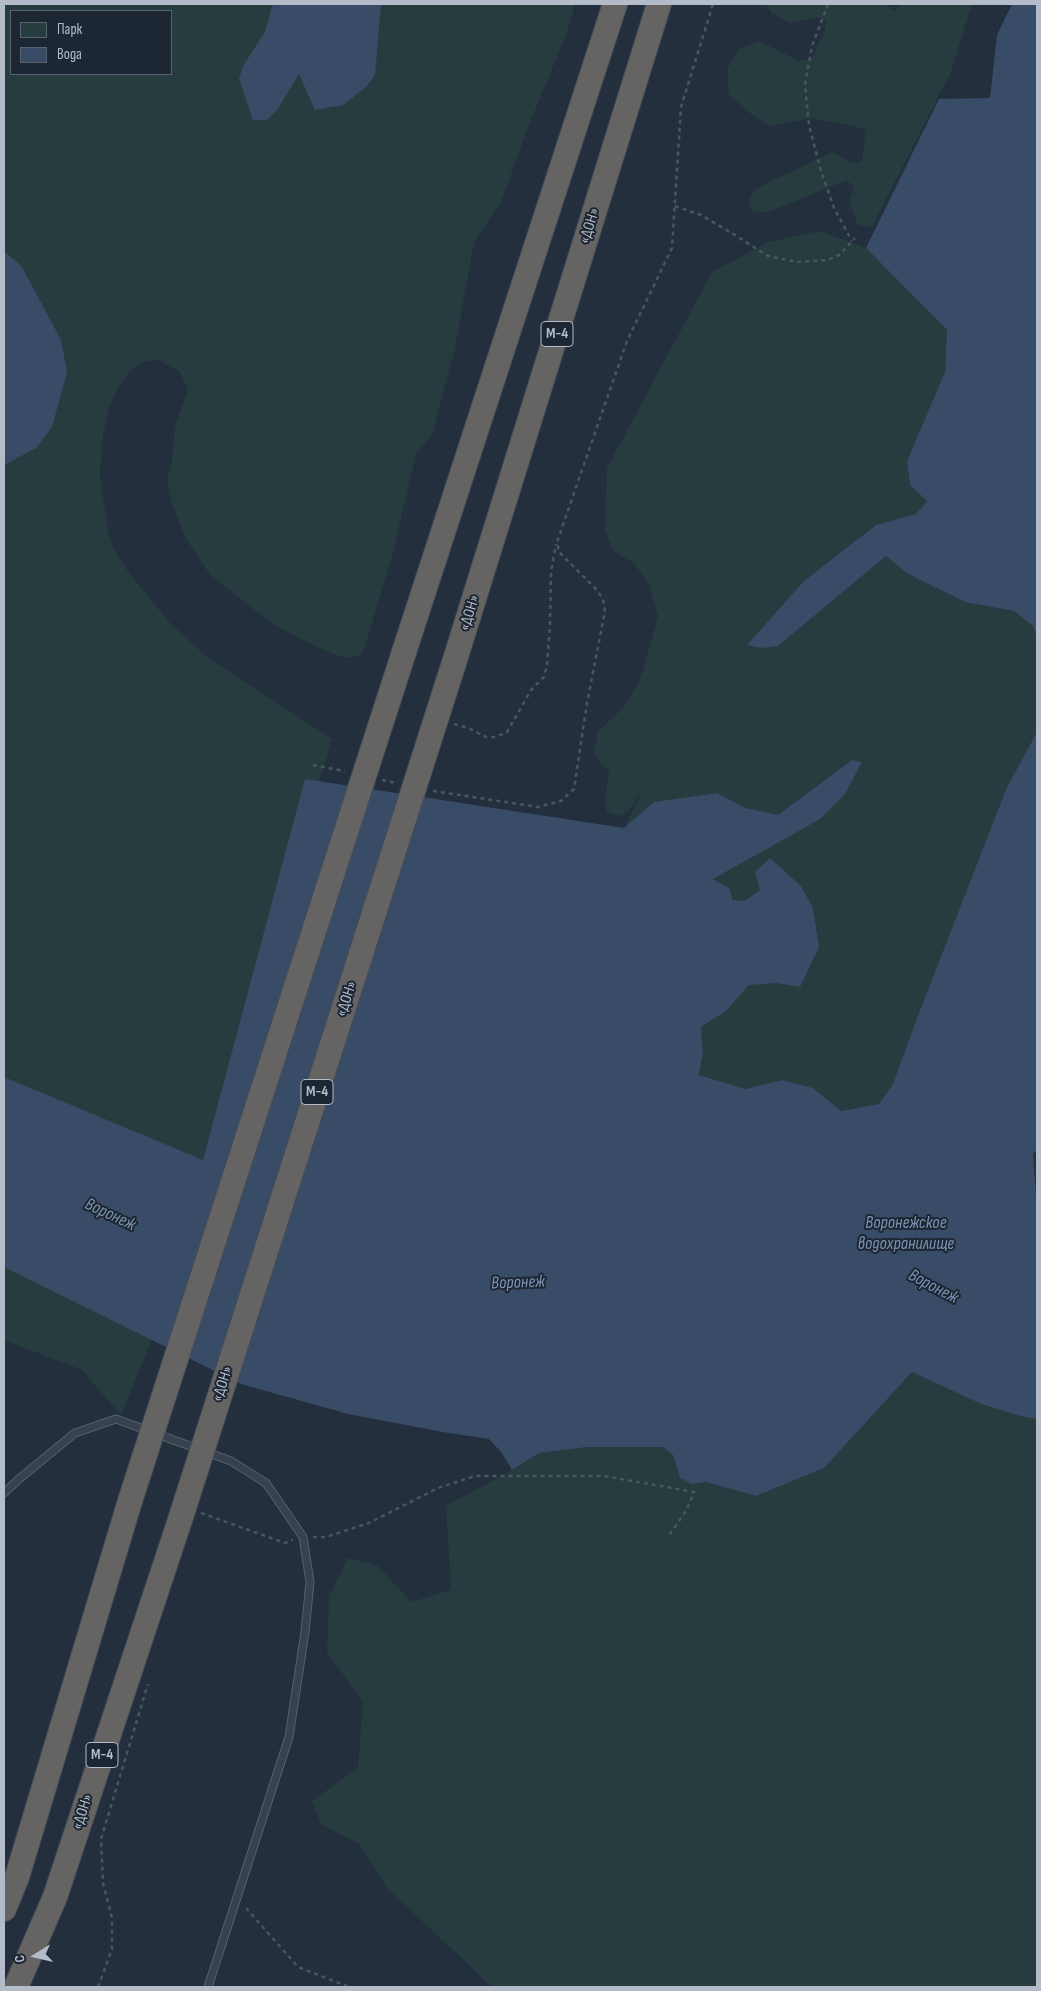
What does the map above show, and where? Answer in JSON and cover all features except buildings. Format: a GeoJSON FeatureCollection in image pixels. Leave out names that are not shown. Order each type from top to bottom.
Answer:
{"type":"FeatureCollection","features":[{"type":"Feature","properties":{"kind":"highway"},"geometry":{"type":"LineString","coordinates":[[4,1909],[18,1877],[130,1501],[615,4]]}},
{"type":"Feature","properties":{"kind":"highway","name":"«ДОН»"},"geometry":{"type":"LineString","coordinates":[[16,1987],[55,1897],[190,1516],[659,4]]}},
{"type":"Feature","properties":{"kind":"lane"},"geometry":{"type":"LineString","coordinates":[[4,1493],[75,1433],[116,1419],[231,1461],[259,1478],[266,1483],[304,1537],[310,1582],[305,1632],[289,1737],[208,1987]]}},
{"type":"Feature","properties":{"kind":"path"},"geometry":{"type":"LineString","coordinates":[[453,724],[468,728],[486,737],[496,737],[507,732],[531,690],[544,677],[547,665],[550,625],[551,572],[557,542],[627,341],[672,248],[681,107],[713,4]]}},
{"type":"Feature","properties":{"kind":"path"},"geometry":{"type":"LineString","coordinates":[[828,4],[812,46],[805,85],[809,126],[821,171],[834,208],[852,242]]}},
{"type":"Feature","properties":{"kind":"path"},"geometry":{"type":"LineString","coordinates":[[675,206],[701,215],[735,234],[768,256],[797,262],[828,260],[839,255],[855,238]]}},
{"type":"Feature","properties":{"kind":"path"},"geometry":{"type":"LineString","coordinates":[[430,790],[538,807],[562,801],[574,788],[587,703],[605,612],[602,599],[596,589],[559,552],[557,542]]}},
{"type":"Feature","properties":{"kind":"path"},"geometry":{"type":"LineString","coordinates":[[313,765],[354,774]]}},
{"type":"Feature","properties":{"kind":"path"},"geometry":{"type":"LineString","coordinates":[[373,778],[402,784]]}},
{"type":"Feature","properties":{"kind":"path"},"geometry":{"type":"LineString","coordinates":[[190,1516],[285,1543],[304,1537],[326,1537],[369,1523],[438,1488],[475,1476],[604,1476],[694,1492],[686,1511],[670,1534]]}},
{"type":"Feature","properties":{"kind":"path"},"geometry":{"type":"LineString","coordinates":[[98,1987],[112,1949],[112,1918],[103,1883],[101,1839]]}},
{"type":"Feature","properties":{"kind":"path"},"geometry":{"type":"LineString","coordinates":[[238,1898],[298,1967],[349,1987]]}},
{"type":"Feature","properties":{"kind":"green space"},"geometry":{"type":"Polygon","coordinates":[[[4,4],[575,4],[567,32],[529,125],[501,202],[474,242],[455,348],[432,435],[416,454],[391,560],[362,655],[345,658],[314,646],[273,624],[210,575],[185,537],[172,504],[167,482],[172,459],[175,427],[188,389],[180,372],[157,359],[144,362],[130,371],[117,389],[108,410],[102,441],[100,477],[108,530],[113,548],[129,573],[169,622],[207,657],[332,739],[151,1342],[121,1415],[82,1370],[4,1340],[4,4]]]}},
{"type":"Feature","properties":{"kind":"green space"},"geometry":{"type":"Polygon","coordinates":[[[766,4],[886,4],[894,11],[903,4],[972,4],[951,72],[872,227],[858,225],[849,202],[854,188],[847,180],[771,211],[754,213],[748,203],[755,189],[832,152],[851,163],[862,161],[866,129],[812,118],[769,126],[747,111],[729,94],[727,69],[739,49],[759,41],[799,61],[812,58],[825,30],[826,21],[817,17],[790,23],[771,13],[766,4]]]}},
{"type":"Feature","properties":{"kind":"green space"},"geometry":{"type":"Polygon","coordinates":[[[820,231],[866,248],[947,330],[945,372],[907,461],[910,485],[927,501],[917,514],[876,525],[805,581],[748,644],[778,646],[886,556],[908,574],[965,602],[1014,611],[1033,626],[1037,637],[1037,732],[1007,787],[893,1084],[879,1104],[841,1111],[813,1088],[782,1080],[746,1089],[699,1075],[703,1053],[701,1027],[726,1011],[749,984],[776,983],[800,987],[813,908],[801,886],[770,858],[760,890],[744,901],[731,901],[712,879],[747,859],[852,760],[778,815],[746,808],[716,793],[654,802],[624,828],[645,786],[629,810],[620,816],[607,812],[605,796],[610,771],[603,766],[594,753],[598,731],[624,707],[640,680],[658,617],[649,585],[634,563],[613,551],[605,529],[607,468],[712,272],[769,242],[820,231]]]}},
{"type":"Feature","properties":{"kind":"green space"},"geometry":{"type":"Polygon","coordinates":[[[912,1372],[981,1404],[1020,1416],[1037,1419],[1037,1987],[492,1987],[388,1889],[359,1844],[321,1824],[312,1801],[358,1768],[363,1702],[327,1652],[329,1596],[348,1558],[378,1566],[411,1602],[451,1590],[446,1506],[539,1453],[587,1447],[663,1447],[673,1455],[680,1478],[692,1484],[706,1482],[756,1496],[824,1468],[912,1372]]]}},
{"type":"Feature","properties":{"kind":"water"},"geometry":{"type":"Polygon","coordinates":[[[279,4],[381,4],[375,75],[366,87],[343,105],[315,110],[299,74],[277,110],[267,120],[253,120],[239,79],[243,66],[265,32],[272,6],[279,4]]]}},
{"type":"Feature","properties":{"kind":"water"},"geometry":{"type":"Polygon","coordinates":[[[1012,4],[1037,4],[1037,637],[1033,626],[1014,611],[965,602],[908,574],[886,556],[778,646],[762,648],[747,645],[804,581],[876,525],[916,514],[927,501],[910,485],[907,461],[945,372],[947,330],[866,248],[939,99],[990,98],[997,35],[1012,4]]]}},
{"type":"Feature","properties":{"kind":"water"},"geometry":{"type":"Polygon","coordinates":[[[4,251],[22,267],[61,340],[67,372],[52,427],[36,448],[4,465],[4,251]]]}},
{"type":"Feature","properties":{"kind":"water"},"geometry":{"type":"Polygon","coordinates":[[[1037,732],[1037,1149],[1033,1154],[1037,1199],[1037,1419],[1020,1416],[981,1404],[912,1372],[824,1468],[756,1496],[706,1482],[692,1484],[680,1478],[673,1455],[663,1447],[587,1447],[539,1453],[512,1470],[502,1453],[489,1439],[348,1414],[241,1384],[4,1267],[4,1077],[203,1160],[305,779],[624,828],[654,802],[717,793],[746,808],[778,815],[852,760],[862,762],[845,794],[820,819],[713,879],[730,889],[732,900],[744,901],[760,890],[755,872],[770,858],[801,886],[813,908],[819,947],[800,987],[776,983],[749,985],[726,1011],[701,1027],[703,1053],[699,1075],[746,1089],[782,1080],[813,1088],[841,1111],[879,1104],[893,1084],[1007,787],[1037,732]]]}},
{"type":"Feature","properties":{"kind":"water label","name":"Воронеж"},"geometry":{"type":"Point","coordinates":[110,1215]}},
{"type":"Feature","properties":{"kind":"water label","name":"Воронежское водохранилище"},"geometry":{"type":"Point","coordinates":[906,1233]}},
{"type":"Feature","properties":{"kind":"water label","name":"Воронеж"},"geometry":{"type":"Point","coordinates":[518,1283]}},
{"type":"Feature","properties":{"kind":"water label","name":"Воронеж"},"geometry":{"type":"Point","coordinates":[933,1287]}}]}
